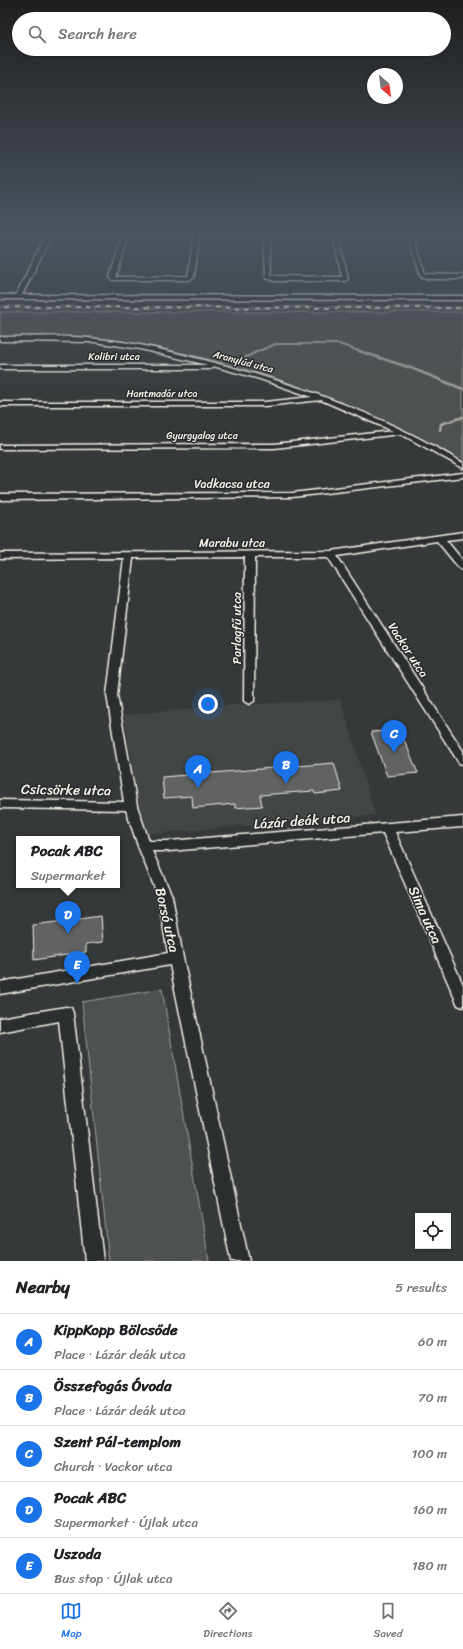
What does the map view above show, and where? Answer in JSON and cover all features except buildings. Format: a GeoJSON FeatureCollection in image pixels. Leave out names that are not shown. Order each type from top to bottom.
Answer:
{"type":"FeatureCollection","features":[{"type":"Feature","properties":{"kind":"street"},"geometry":{"type":"LineString","coordinates":[[0,297],[463,298]]}},
{"type":"Feature","properties":{"kind":"street","name":"Aranylúd utca"},"geometry":{"type":"LineString","coordinates":[[0,339],[82,339],[110,342],[228,367],[323,397],[403,432],[463,466]]}},
{"type":"Feature","properties":{"kind":"street","name":"Kolibri utca"},"geometry":{"type":"LineString","coordinates":[[0,367],[228,367]]}},
{"type":"Feature","properties":{"kind":"street","name":"Hantmadár utca"},"geometry":{"type":"LineString","coordinates":[[0,404],[265,404],[323,397]]}},
{"type":"Feature","properties":{"kind":"street","name":"Gyurgyalag utca"},"geometry":{"type":"LineString","coordinates":[[0,447],[274,446],[403,432]]}},
{"type":"Feature","properties":{"kind":"street","name":"Vadkacsa utca"},"geometry":{"type":"LineString","coordinates":[[0,497],[292,495],[463,475]]}},
{"type":"Feature","properties":{"kind":"street","name":"Marabu utca"},"geometry":{"type":"LineString","coordinates":[[1,559],[330,554],[463,535]]}},
{"type":"Feature","properties":{"kind":"street"},"geometry":{"type":"LineString","coordinates":[[440,539],[463,567]]}},
{"type":"Feature","properties":{"kind":"street","name":"Vackor utca"},"geometry":{"type":"LineString","coordinates":[[330,554],[463,760]]}},
{"type":"Feature","properties":{"kind":"street","name":"Parlagfű utca"},"geometry":{"type":"LineString","coordinates":[[249,701],[250,555]]}},
{"type":"Feature","properties":{"kind":"street","name":"Borsó utca"},"geometry":{"type":"LineString","coordinates":[[129,556],[112,695],[131,806],[144,846],[164,896],[240,1261]]}},
{"type":"Feature","properties":{"kind":"street","name":"Csicsörke utca"},"geometry":{"type":"LineString","coordinates":[[0,804],[131,806]]}},
{"type":"Feature","properties":{"kind":"street","name":"Lázár deák utca"},"geometry":{"type":"LineString","coordinates":[[144,846],[169,846],[463,822]]}},
{"type":"Feature","properties":{"kind":"street","name":"Sima utca"},"geometry":{"type":"LineString","coordinates":[[387,829],[463,1001]]}},
{"type":"Feature","properties":{"kind":"street"},"geometry":{"type":"LineString","coordinates":[[0,988],[176,958]]}},
{"type":"Feature","properties":{"kind":"street"},"geometry":{"type":"LineString","coordinates":[[0,1025],[66,1013],[94,1261]]}},
{"type":"Feature","properties":{"kind":"shaded area"},"geometry":{"type":"Polygon","coordinates":[[[0,306],[463,308],[463,312],[0,312],[0,306]]]}},
{"type":"Feature","properties":{"kind":"shaded area"},"geometry":{"type":"Polygon","coordinates":[[[0,312],[463,312],[463,462],[380,419],[294,384],[249,370],[158,348],[98,338],[0,337],[0,312]]]}},
{"type":"Feature","properties":{"kind":"shaded area"},"geometry":{"type":"Polygon","coordinates":[[[341,700],[375,815],[148,834],[139,805],[124,715],[232,705],[341,700]]]}},
{"type":"Feature","properties":{"kind":"shaded area"},"geometry":{"type":"Polygon","coordinates":[[[162,989],[209,1261],[109,1261],[82,1002],[162,989]]]}},
{"type":"Feature","properties":{"kind":"waterway"},"geometry":{"type":"LineString","coordinates":[[256,352],[276,344],[339,344],[361,352]]}},
{"type":"Feature","properties":{"kind":"waterway"},"geometry":{"type":"LineString","coordinates":[[243,359],[256,352]]}},
{"type":"Feature","properties":{"kind":"waterway"},"geometry":{"type":"LineString","coordinates":[[361,352],[411,368],[463,389]]}},
{"type":"Feature","properties":{"kind":"waterway"},"geometry":{"type":"LineString","coordinates":[[440,430],[441,424],[463,417]]}},
{"type":"Feature","properties":{"kind":"railway"},"geometry":{"type":"LineString","coordinates":[[0,307],[463,308]]}},
{"type":"Feature","properties":{"kind":"place","name":"Szent Pál-templom"},"geometry":{"type":"Point","coordinates":[394,753]}},
{"type":"Feature","properties":{"kind":"place","name":"Összefogás Óvoda"},"geometry":{"type":"Point","coordinates":[286,784]}},
{"type":"Feature","properties":{"kind":"place","name":"KippKopp Bölcsőde"},"geometry":{"type":"Point","coordinates":[198,788]}},
{"type":"Feature","properties":{"kind":"place","name":"Pocak ABC"},"geometry":{"type":"Point","coordinates":[68,934]}},
{"type":"Feature","properties":{"kind":"place","name":"Uszoda"},"geometry":{"type":"Point","coordinates":[77,984]}}]}
